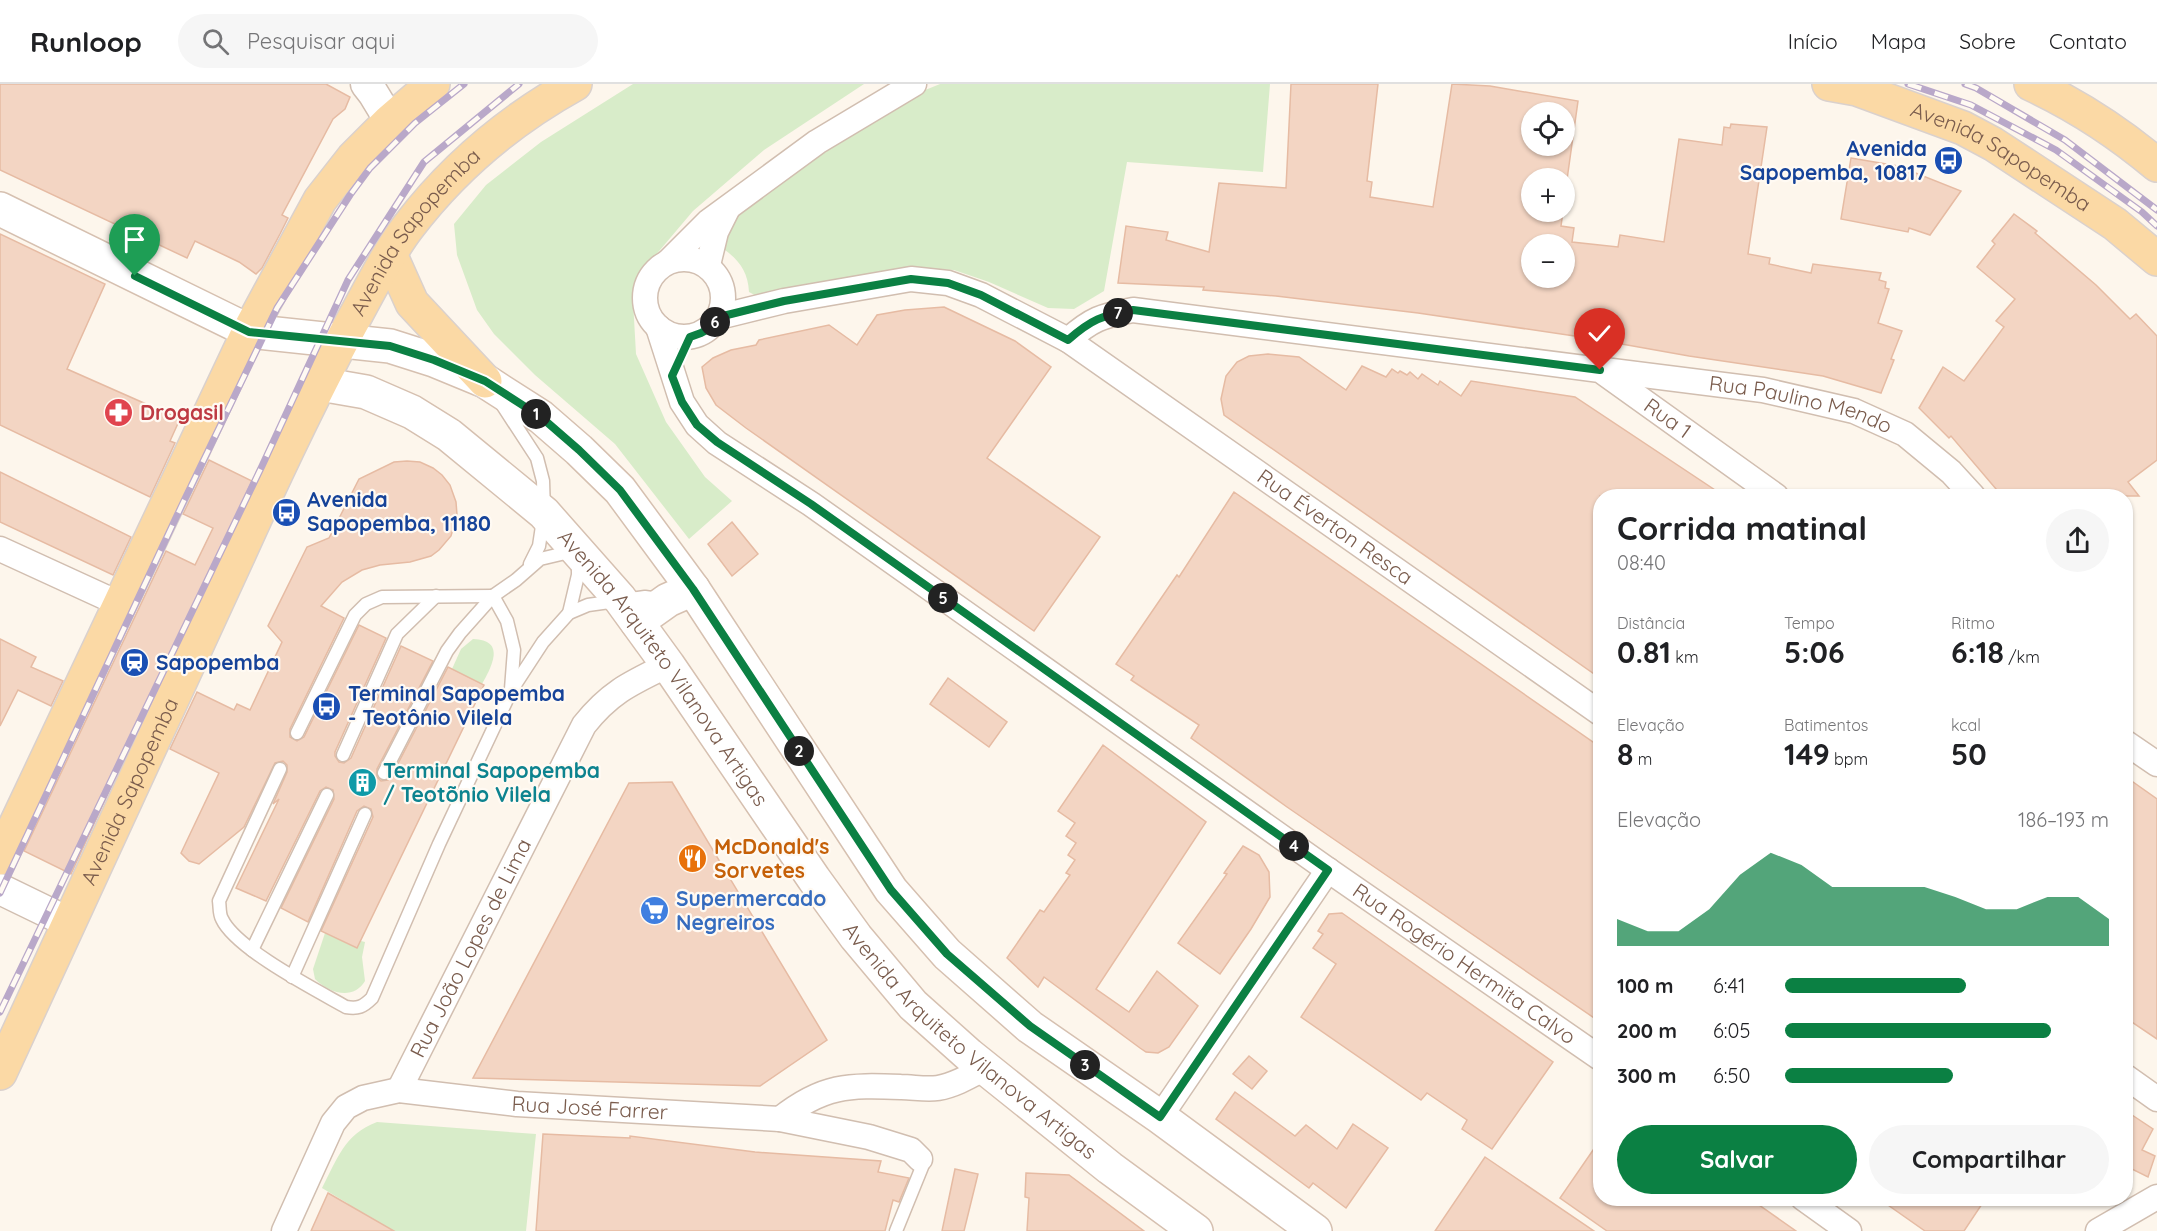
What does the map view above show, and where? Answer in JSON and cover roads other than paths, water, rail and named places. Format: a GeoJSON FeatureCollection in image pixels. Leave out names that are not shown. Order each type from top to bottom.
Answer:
{"type":"FeatureCollection","features":[{"type":"Feature","properties":{"kind":"main road"},"geometry":{"type":"LineString","coordinates":[[486,144],[517,106],[524,94],[526,84]]}},
{"type":"Feature","properties":{"kind":"main road","name":"Avenida Sapopemba"},"geometry":{"type":"LineString","coordinates":[[0,1073],[285,454],[342,340],[390,254],[407,228],[448,180],[486,144],[535,107],[574,84]]}},
{"type":"Feature","properties":{"kind":"main road","name":"Avenida Sapopemba"},"geometry":{"type":"LineString","coordinates":[[1829,84],[1857,89],[1963,128],[1993,144],[2115,224],[2157,259]]}},
{"type":"Feature","properties":{"kind":"main road"},"geometry":{"type":"LineString","coordinates":[[2031,84],[2049,92],[2130,142],[2157,165]]}},
{"type":"Feature","properties":{"kind":"main road"},"geometry":{"type":"LineString","coordinates":[[0,858],[249,332],[321,200],[353,159],[429,86]]}},
{"type":"Feature","properties":{"kind":"main road"},"geometry":{"type":"LineString","coordinates":[[0,209],[249,332],[390,346],[434,360],[485,381],[541,417],[620,490],[684,603],[748,674],[891,890],[947,954],[1030,1026],[1316,1231]]}},
{"type":"Feature","properties":{"kind":"main road"},"geometry":{"type":"LineString","coordinates":[[390,254],[412,303],[485,381]]}},
{"type":"Feature","properties":{"kind":"main road","name":"Avenida Arquiteto Vilanova Artigas"},"geometry":{"type":"LineString","coordinates":[[320,384],[366,392],[412,412],[449,435],[544,513],[628,611],[668,665],[814,879],[856,937],[912,1005],[985,1068],[1110,1168],[1196,1231]]}},
{"type":"Feature","properties":{"kind":"main road"},"geometry":{"type":"LineString","coordinates":[[628,611],[684,603]]}},
{"type":"Feature","properties":{"kind":"street"},"geometry":{"type":"LineString","coordinates":[[366,84],[390,121]]}},
{"type":"Feature","properties":{"kind":"street"},"geometry":{"type":"LineString","coordinates":[[669,261],[680,258],[695,259],[708,265],[717,276],[723,289],[724,303],[719,317],[712,327],[690,337],[678,337],[667,333],[658,327],[646,308],[647,285],[652,275],[708,222],[730,205],[817,142],[914,84]]}},
{"type":"Feature","properties":{"kind":"street"},"geometry":{"type":"LineString","coordinates":[[708,265],[716,232],[730,205]]}},
{"type":"Feature","properties":{"kind":"street"},"geometry":{"type":"LineString","coordinates":[[719,317],[784,301],[911,279],[948,283],[981,295],[1068,340]]}},
{"type":"Feature","properties":{"kind":"street"},"geometry":{"type":"LineString","coordinates":[[723,289],[784,301]]}},
{"type":"Feature","properties":{"kind":"street","name":"Rua 1"},"geometry":{"type":"LineString","coordinates":[[1068,340],[1087,323],[1105,315],[1133,310],[1600,370],[1766,489]]}},
{"type":"Feature","properties":{"kind":"street","name":"Rua Rogério Hermita Calvo"},"geometry":{"type":"LineString","coordinates":[[658,327],[682,402],[697,425],[717,442],[811,504],[1328,870],[1593,1053]]}},
{"type":"Feature","properties":{"kind":"street"},"geometry":{"type":"LineString","coordinates":[[672,376],[690,337]]}},
{"type":"Feature","properties":{"kind":"street","name":"Rua Éverton Resca"},"geometry":{"type":"LineString","coordinates":[[1068,340],[1593,708]]}},
{"type":"Feature","properties":{"kind":"street","name":"Rua Paulino Mendo"},"geometry":{"type":"LineString","coordinates":[[1600,370],[1763,390],[1854,411],[1905,434],[1951,472],[1967,489]]}},
{"type":"Feature","properties":{"kind":"street"},"geometry":{"type":"LineString","coordinates":[[0,549],[120,604]]}},
{"type":"Feature","properties":{"kind":"street","name":"Rua João Lopes de Lima"},"geometry":{"type":"LineString","coordinates":[[399,1089],[584,725],[600,704],[619,690],[668,665]]}},
{"type":"Feature","properties":{"kind":"street"},"geometry":{"type":"LineString","coordinates":[[2133,748],[2157,764]]}},
{"type":"Feature","properties":{"kind":"street"},"geometry":{"type":"LineString","coordinates":[[1160,1117],[1328,870]]}},
{"type":"Feature","properties":{"kind":"street"},"geometry":{"type":"LineString","coordinates":[[0,889],[70,923]]}},
{"type":"Feature","properties":{"kind":"street"},"geometry":{"type":"LineString","coordinates":[[780,1119],[798,1105],[834,1089],[861,1086],[935,1089],[950,1086],[985,1068]]}},
{"type":"Feature","properties":{"kind":"street"},"geometry":{"type":"LineString","coordinates":[[2133,1082],[2157,1099]]}},
{"type":"Feature","properties":{"kind":"street"},"geometry":{"type":"LineString","coordinates":[[284,1231],[333,1123],[346,1107],[363,1098],[399,1089]]}},
{"type":"Feature","properties":{"kind":"street","name":"Rua José Farrer"},"geometry":{"type":"LineString","coordinates":[[399,1089],[517,1104],[780,1119],[869,1137],[911,1150],[920,1159]]}},
{"type":"Feature","properties":{"kind":"street"},"geometry":{"type":"LineString","coordinates":[[2098,1231],[2157,1197]]}},
{"type":"Feature","properties":{"kind":"street"},"geometry":{"type":"LineString","coordinates":[[1814,1206],[1850,1231]]}},
{"type":"Feature","properties":{"kind":"lane"},"geometry":{"type":"LineString","coordinates":[[485,381],[528,442],[537,458],[543,481],[544,513],[539,546],[527,570]]}},
{"type":"Feature","properties":{"kind":"lane"},"geometry":{"type":"LineString","coordinates":[[384,773],[453,642],[493,596],[540,559],[578,550],[579,575],[569,613]]}},
{"type":"Feature","properties":{"kind":"lane"},"geometry":{"type":"LineString","coordinates":[[343,755],[397,634],[436,596]]}},
{"type":"Feature","properties":{"kind":"lane"},"geometry":{"type":"LineString","coordinates":[[297,733],[355,615],[366,604],[382,597],[493,596]]}},
{"type":"Feature","properties":{"kind":"lane"},"geometry":{"type":"LineString","coordinates":[[493,596],[507,621],[513,650],[511,691]]}},
{"type":"Feature","properties":{"kind":"lane"},"geometry":{"type":"LineString","coordinates":[[280,769],[219,901],[220,916],[226,926],[252,950],[292,976],[346,1007],[364,1006],[372,998],[439,844],[511,691],[543,642],[569,613],[588,605],[628,611]]}},
{"type":"Feature","properties":{"kind":"lane"},"geometry":{"type":"LineString","coordinates":[[252,950],[327,795]]}},
{"type":"Feature","properties":{"kind":"lane"},"geometry":{"type":"LineString","coordinates":[[292,976],[365,814]]}},
{"type":"Feature","properties":{"kind":"lane"},"geometry":{"type":"LineString","coordinates":[[896,1231],[922,1167],[920,1159]]}},
{"type":"Feature","properties":{"kind":"railway"},"geometry":{"type":"LineString","coordinates":[[0,893],[277,308],[370,168],[415,123],[464,84]]}},
{"type":"Feature","properties":{"kind":"railway"},"geometry":{"type":"LineString","coordinates":[[0,1012],[262,466],[348,280],[424,162],[519,84]]}},
{"type":"Feature","properties":{"kind":"railway"},"geometry":{"type":"LineString","coordinates":[[1908,84],[1971,105],[2056,150],[2142,212],[2157,226]]}},
{"type":"Feature","properties":{"kind":"railway"},"geometry":{"type":"LineString","coordinates":[[1965,84],[1976,88],[2065,140],[2157,210]]}},
{"type":"Feature","properties":{"kind":"place","name":"Avenida Sapopemba, 10817"},"geometry":{"type":"Point","coordinates":[1948,161]}},
{"type":"Feature","properties":{"kind":"place","name":"Drogasil"},"geometry":{"type":"Point","coordinates":[119,413]}},
{"type":"Feature","properties":{"kind":"place","name":"Avenida Sapopemba, 11180"},"geometry":{"type":"Point","coordinates":[286,512]}},
{"type":"Feature","properties":{"kind":"place","name":"Sapopemba"},"geometry":{"type":"Point","coordinates":[135,663]}},
{"type":"Feature","properties":{"kind":"place","name":"Terminal Sapopemba - Teotônio Vilela"},"geometry":{"type":"Point","coordinates":[327,706]}},
{"type":"Feature","properties":{"kind":"place","name":"Terminal Sapopemba / Teotõnio Vilela"},"geometry":{"type":"Point","coordinates":[362,783]}},
{"type":"Feature","properties":{"kind":"place","name":"McDonald's Sorvetes"},"geometry":{"type":"Point","coordinates":[693,859]}},
{"type":"Feature","properties":{"kind":"place","name":"Supermercado Negreiros"},"geometry":{"type":"Point","coordinates":[655,911]}}]}
